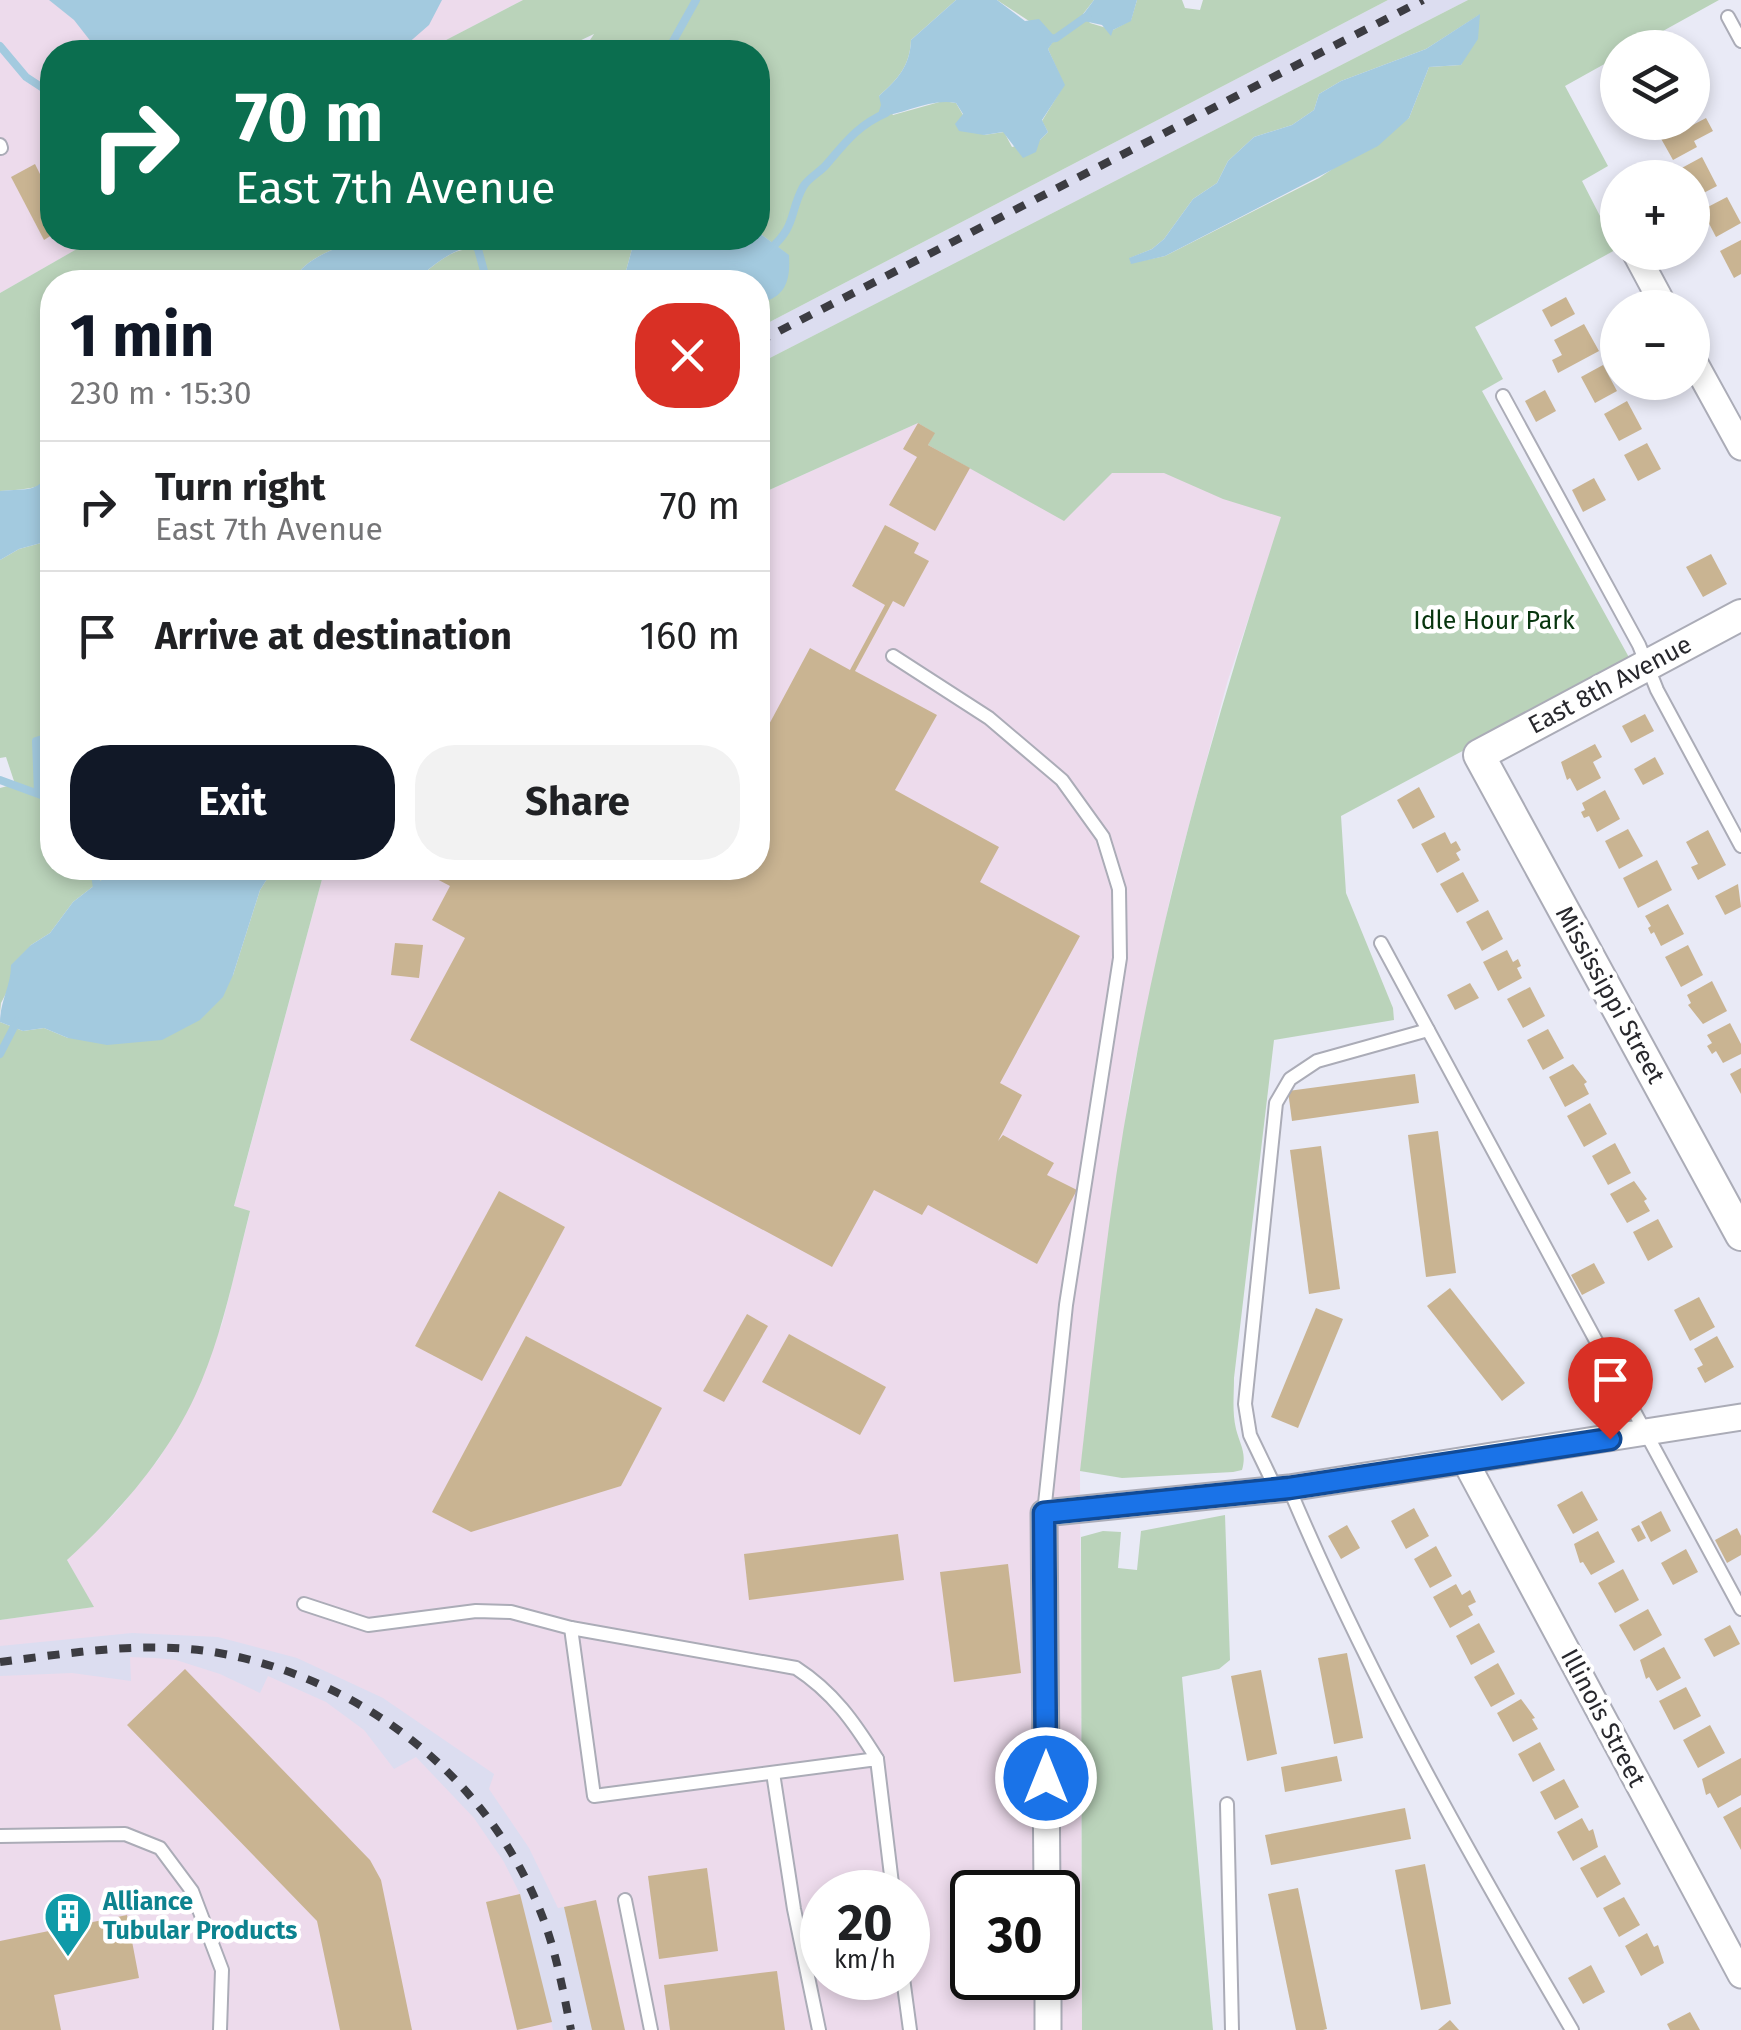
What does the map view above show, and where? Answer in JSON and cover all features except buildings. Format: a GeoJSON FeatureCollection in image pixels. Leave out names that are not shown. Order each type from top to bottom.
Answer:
{"type":"FeatureCollection","features":[{"type":"Feature","properties":{"kind":"street"},"geometry":{"type":"LineString","coordinates":[[1710,391],[1741,447]]}},
{"type":"Feature","properties":{"kind":"street","name":"East 8th Avenue"},"geometry":{"type":"LineString","coordinates":[[1479,755],[1741,615]]}},
{"type":"Feature","properties":{"kind":"street","name":"Mississippi Street"},"geometry":{"type":"LineString","coordinates":[[1479,755],[1741,1235]]}},
{"type":"Feature","properties":{"kind":"street"},"geometry":{"type":"LineString","coordinates":[[1047,1870],[1044,1513],[1282,1488],[1741,1417]]}},
{"type":"Feature","properties":{"kind":"street","name":"Illinois Street"},"geometry":{"type":"LineString","coordinates":[[1465,1460],[1741,1975]]}},
{"type":"Feature","properties":{"kind":"street"},"geometry":{"type":"LineString","coordinates":[[1048,2000],[1048,2030]]}},
{"type":"Feature","properties":{"kind":"lane"},"geometry":{"type":"LineString","coordinates":[[1728,17],[1741,41]]}},
{"type":"Feature","properties":{"kind":"lane"},"geometry":{"type":"LineString","coordinates":[[1503,396],[1640,645],[1657,690],[1741,846]]}},
{"type":"Feature","properties":{"kind":"lane"},"geometry":{"type":"LineString","coordinates":[[893,656],[989,718],[1062,780],[1103,837],[1120,889],[1120,958],[1066,1305],[1044,1513]]}},
{"type":"Feature","properties":{"kind":"lane"},"geometry":{"type":"LineString","coordinates":[[1381,943],[1741,1608]]}},
{"type":"Feature","properties":{"kind":"lane"},"geometry":{"type":"LineString","coordinates":[[1428,1030],[1317,1062],[1290,1079],[1276,1103],[1245,1404],[1250,1434],[1282,1488],[1334,1595],[1467,1848],[1572,2030]]}},
{"type":"Feature","properties":{"kind":"lane"},"geometry":{"type":"LineString","coordinates":[[304,1604],[368,1624],[476,1611],[511,1612],[571,1628],[796,1668],[819,1683],[849,1714],[877,1759],[890,1870]]}},
{"type":"Feature","properties":{"kind":"lane"},"geometry":{"type":"LineString","coordinates":[[571,1628],[594,1796],[877,1759]]}},
{"type":"Feature","properties":{"kind":"lane"},"geometry":{"type":"LineString","coordinates":[[773,1773],[818,2030]]}},
{"type":"Feature","properties":{"kind":"lane"},"geometry":{"type":"LineString","coordinates":[[1226,1804],[1232,2030]]}},
{"type":"Feature","properties":{"kind":"lane"},"geometry":{"type":"LineString","coordinates":[[0,1836],[125,1834],[160,1848],[192,1891],[222,1970],[220,2030]]}},
{"type":"Feature","properties":{"kind":"lane"},"geometry":{"type":"LineString","coordinates":[[625,1900],[651,2030]]}},
{"type":"Feature","properties":{"kind":"lane"},"geometry":{"type":"LineString","coordinates":[[906,2000],[910,2030]]}},
{"type":"Feature","properties":{"kind":"shaded area"},"geometry":{"type":"Polygon","coordinates":[[[0,0],[523,0],[446,40],[40,40],[40,250],[75,250],[0,293],[0,0]]]}},
{"type":"Feature","properties":{"kind":"shaded area"},"geometry":{"type":"Polygon","coordinates":[[[1388,0],[1468,0],[770,358],[770,322],[1388,0]]]}},
{"type":"Feature","properties":{"kind":"shaded area"},"geometry":{"type":"Polygon","coordinates":[[[1181,320],[1282,517],[1227,683],[1173,885],[1131,1081],[1104,1270],[1080,1472],[1082,2030],[0,2030],[0,1620],[93,1607],[67,1560],[117,1511],[158,1460],[175,1432],[222,1324],[250,1212],[234,1207],[322,880],[770,880],[770,490],[918,423],[1181,320]]]}},
{"type":"Feature","properties":{"kind":"shaded area"},"geometry":{"type":"Polygon","coordinates":[[[132,1633],[218,1637],[297,1658],[383,1698],[494,1774],[489,1789],[529,1848],[558,1908],[564,1907],[592,2030],[553,2030],[520,1894],[474,1818],[416,1757],[394,1769],[364,1730],[326,1702],[268,1676],[260,1693],[220,1674],[176,1660],[155,1658],[130,1657],[131,1681],[72,1673],[0,1676],[0,1646],[132,1633]]]}},
{"type":"Feature","properties":{"kind":"green space"},"geometry":{"type":"Polygon","coordinates":[[[523,0],[956,0],[911,40],[902,71],[879,96],[893,115],[943,101],[956,103],[984,135],[1004,132],[1012,147],[1040,140],[1048,132],[1042,121],[1064,85],[1048,49],[1055,38],[997,0],[1094,0],[1083,14],[1090,23],[1113,30],[1131,20],[1137,0],[1182,0],[1185,8],[1200,10],[1203,0],[1388,0],[770,322],[770,285],[788,255],[770,241],[770,40],[590,40],[594,34],[581,40],[446,40],[523,0]]]}},
{"type":"Feature","properties":{"kind":"green space","name":"Idle Hour Park"},"geometry":{"type":"Polygon","coordinates":[[[1468,0],[1719,0],[1665,30],[1600,30],[1600,66],[1565,86],[1605,160],[1600,160],[1600,171],[1582,181],[1600,216],[1600,258],[1475,327],[1503,379],[1482,391],[1631,661],[1341,816],[1346,893],[1393,1008],[1394,1020],[1274,1040],[1234,1378],[1234,1417],[1243,1454],[1242,1470],[1122,1478],[1080,1471],[1116,1178],[1146,1009],[1197,796],[1281,517],[1223,499],[1164,473],[1112,473],[1064,521],[928,445],[934,433],[918,423],[770,490],[770,358],[1468,0]],[[1479,15],[1426,49],[1341,81],[1319,94],[1314,110],[1292,125],[1254,137],[1228,161],[1217,183],[1193,199],[1164,239],[1130,258],[1131,263],[1165,256],[1319,178],[1409,118],[1429,67],[1461,65],[1479,15]]]}},
{"type":"Feature","properties":{"kind":"green space"},"geometry":{"type":"Polygon","coordinates":[[[75,250],[333,250],[301,270],[40,270],[75,250]]]}},
{"type":"Feature","properties":{"kind":"green space"},"geometry":{"type":"Polygon","coordinates":[[[632,250],[626,270],[428,270],[458,251],[632,250]]]}},
{"type":"Feature","properties":{"kind":"green space"},"geometry":{"type":"Polygon","coordinates":[[[40,270],[40,485],[0,491],[0,293],[40,270]]]}},
{"type":"Feature","properties":{"kind":"green space"},"geometry":{"type":"Polygon","coordinates":[[[40,543],[40,880],[101,880],[73,902],[50,933],[31,945],[1,1003],[0,1013],[0,788],[15,784],[6,757],[0,758],[0,560],[40,543]]]}},
{"type":"Feature","properties":{"kind":"green space"},"geometry":{"type":"Polygon","coordinates":[[[266,880],[322,880],[234,1206],[250,1211],[213,1351],[170,1442],[122,1504],[67,1560],[94,1607],[0,1620],[0,1022],[23,1031],[44,1028],[68,1038],[233,975],[266,880]]]}},
{"type":"Feature","properties":{"kind":"green space"},"geometry":{"type":"Polygon","coordinates":[[[1225,1515],[1230,1660],[1219,1669],[1182,1677],[1213,2030],[1082,2030],[1081,1537],[1103,1531],[1121,1532],[1118,1568],[1137,1570],[1141,1531],[1225,1515]]]}},
{"type":"Feature","properties":{"kind":"water"},"geometry":{"type":"Polygon","coordinates":[[[49,0],[442,0],[429,25],[412,40],[90,40],[74,20],[49,0]]]}},
{"type":"Feature","properties":{"kind":"water"},"geometry":{"type":"Polygon","coordinates":[[[956,0],[997,0],[1025,21],[1039,19],[1056,38],[1048,49],[1065,85],[1042,120],[1048,132],[1036,152],[1023,158],[1003,132],[984,135],[959,131],[955,124],[963,114],[956,103],[936,103],[877,117],[879,96],[902,71],[911,40],[956,0]]]}},
{"type":"Feature","properties":{"kind":"water"},"geometry":{"type":"Polygon","coordinates":[[[1094,0],[1137,0],[1131,21],[1113,30],[1111,36],[1102,25],[1079,20],[1094,0]]]}},
{"type":"Feature","properties":{"kind":"water"},"geometry":{"type":"Polygon","coordinates":[[[1480,14],[1478,39],[1461,65],[1429,67],[1409,118],[1378,146],[1165,256],[1131,264],[1129,258],[1152,249],[1164,239],[1193,199],[1217,183],[1228,161],[1254,137],[1292,125],[1314,110],[1319,94],[1341,81],[1426,49],[1480,14]]]}},
{"type":"Feature","properties":{"kind":"water"},"geometry":{"type":"Polygon","coordinates":[[[770,241],[789,255],[784,287],[770,300],[770,270],[626,270],[632,250],[770,250],[770,241]]]}},
{"type":"Feature","properties":{"kind":"water"},"geometry":{"type":"Polygon","coordinates":[[[333,250],[460,250],[428,270],[301,270],[333,250]]]}},
{"type":"Feature","properties":{"kind":"water"},"geometry":{"type":"Polygon","coordinates":[[[38,485],[40,543],[0,560],[0,491],[38,485]]]}},
{"type":"Feature","properties":{"kind":"water"},"geometry":{"type":"Polygon","coordinates":[[[101,880],[266,880],[223,997],[200,1020],[162,1040],[107,1045],[68,1038],[44,1028],[23,1031],[0,1022],[11,965],[50,933],[73,902],[101,880]]]}},
{"type":"Feature","properties":{"kind":"waterway"},"geometry":{"type":"LineString","coordinates":[[674,40],[696,0]]}},
{"type":"Feature","properties":{"kind":"waterway"},"geometry":{"type":"LineString","coordinates":[[1049,39],[1087,16]]}},
{"type":"Feature","properties":{"kind":"waterway"},"geometry":{"type":"LineString","coordinates":[[0,46],[26,77],[40,86]]}},
{"type":"Feature","properties":{"kind":"waterway"},"geometry":{"type":"LineString","coordinates":[[770,249],[788,226],[805,184],[860,129],[886,113]]}},
{"type":"Feature","properties":{"kind":"waterway"},"geometry":{"type":"LineString","coordinates":[[478,250],[484,270]]}},
{"type":"Feature","properties":{"kind":"waterway"},"geometry":{"type":"LineString","coordinates":[[38,793],[36,741],[40,740]]}},
{"type":"Feature","properties":{"kind":"waterway"},"geometry":{"type":"LineString","coordinates":[[0,780],[40,795]]}},
{"type":"Feature","properties":{"kind":"waterway"},"geometry":{"type":"LineString","coordinates":[[96,880],[97,888]]}},
{"type":"Feature","properties":{"kind":"waterway"},"geometry":{"type":"LineString","coordinates":[[0,1054],[17,1021]]}},
{"type":"Feature","properties":{"kind":"railway"},"geometry":{"type":"LineString","coordinates":[[770,336],[1423,0]]}},
{"type":"Feature","properties":{"kind":"railway"},"geometry":{"type":"LineString","coordinates":[[0,1662],[110,1649],[192,1649],[272,1666],[322,1685],[370,1711],[414,1742],[454,1778],[518,1864],[551,1942],[571,2030]]}},
{"type":"Feature","properties":{"kind":"place","name":"Alliance Tubular Products"},"geometry":{"type":"Point","coordinates":[68,1958]}},
{"type":"Feature","properties":{"kind":"route"},"geometry":{"type":"LineString","coordinates":[[1046,1778],[1044,1513],[1289,1488],[1610,1439]]}}]}
